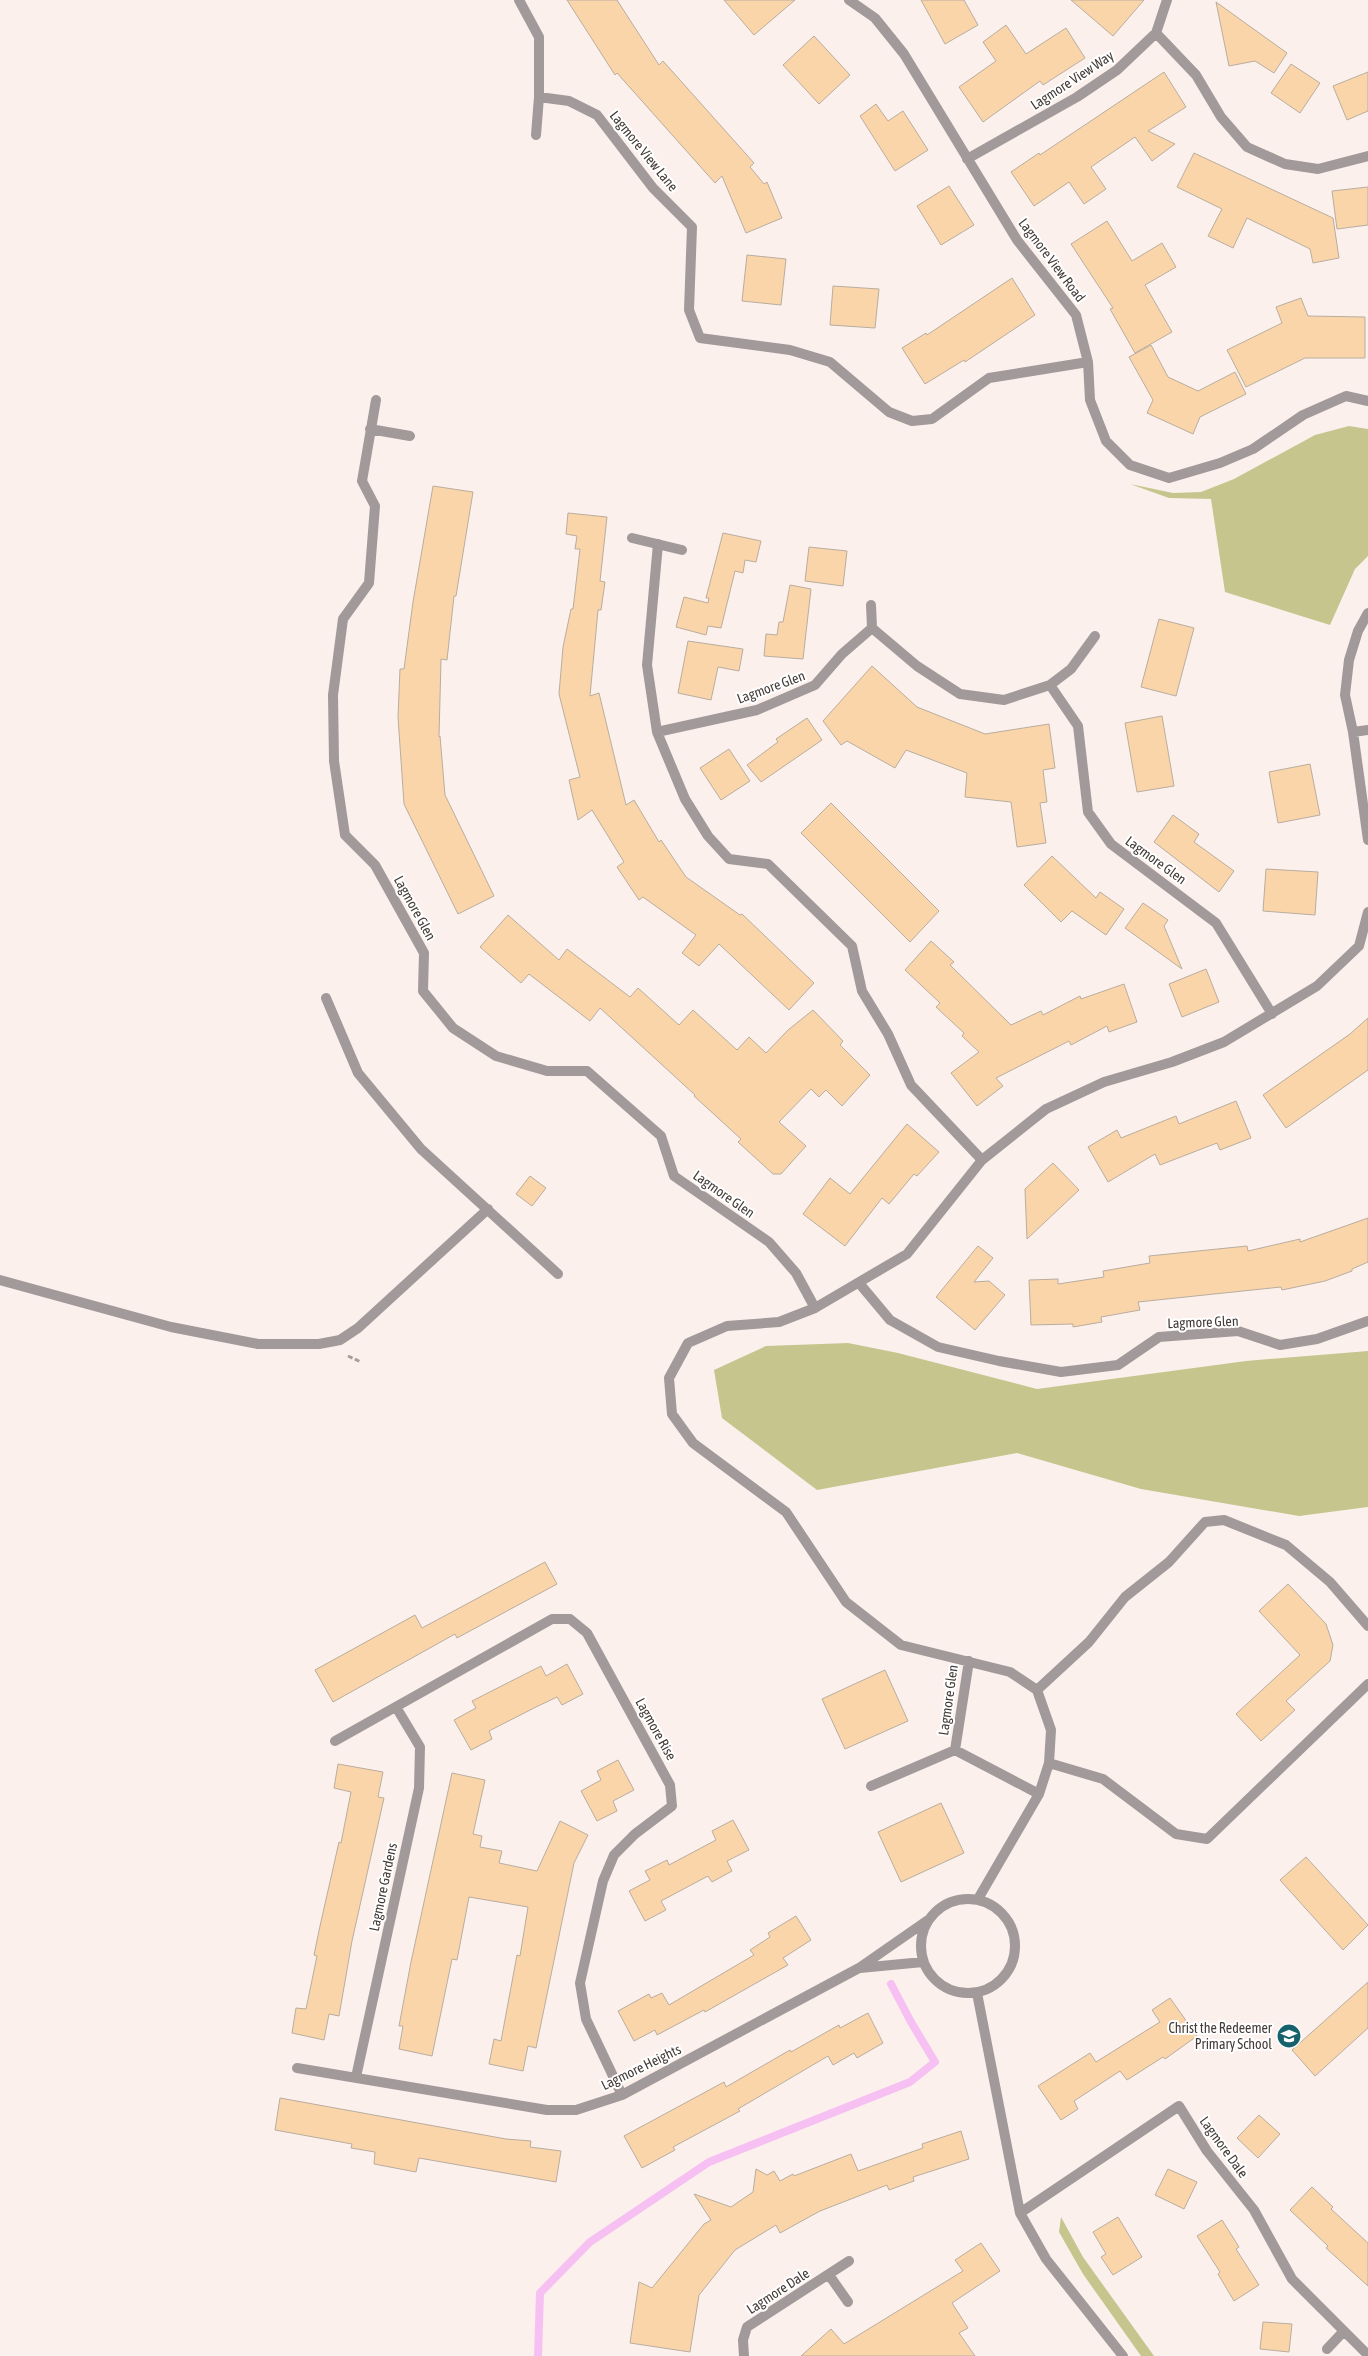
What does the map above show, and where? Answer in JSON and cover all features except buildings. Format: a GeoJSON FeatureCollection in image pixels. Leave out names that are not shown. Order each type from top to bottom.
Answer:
{"type":"FeatureCollection","features":[{"type":"Feature","properties":{"kind":"street"},"geometry":{"type":"LineString","coordinates":[[518,0],[539,37],[539,97],[536,135]]}},
{"type":"Feature","properties":{"kind":"street","name":"Lagmore View Road"},"geometry":{"type":"LineString","coordinates":[[849,0],[874,18],[904,54],[1017,240],[1076,314],[1088,362],[1090,400],[1106,441],[1130,465],[1168,478],[1220,463],[1253,449],[1303,415],[1346,396],[1368,401]]}},
{"type":"Feature","properties":{"kind":"street","name":"Lagmore View Way"},"geometry":{"type":"LineString","coordinates":[[967,159],[1077,97],[1117,70],[1156,33],[1167,0]]}},
{"type":"Feature","properties":{"kind":"street"},"geometry":{"type":"LineString","coordinates":[[1156,33],[1196,75],[1221,117],[1247,147],[1285,164],[1318,169],[1368,156]]}},
{"type":"Feature","properties":{"kind":"street","name":"Lagmore View Lane"},"geometry":{"type":"LineString","coordinates":[[539,97],[569,101],[596,115],[653,188],[692,227],[689,310],[700,338],[790,350],[830,362],[889,412],[912,421],[932,419],[989,378],[1088,362]]}},
{"type":"Feature","properties":{"kind":"street","name":"Lagmore Glen"},"geometry":{"type":"LineString","coordinates":[[376,400],[362,481],[375,506],[369,583],[342,619],[333,695],[334,761],[345,835],[375,865],[424,953],[423,992],[453,1028],[496,1056],[547,1071],[587,1071],[661,1136],[674,1176],[769,1242],[796,1273],[815,1308]]}},
{"type":"Feature","properties":{"kind":"street"},"geometry":{"type":"LineString","coordinates":[[370,429],[410,436]]}},
{"type":"Feature","properties":{"kind":"street"},"geometry":{"type":"LineString","coordinates":[[632,538],[682,550]]}},
{"type":"Feature","properties":{"kind":"street"},"geometry":{"type":"LineString","coordinates":[[658,544],[647,665],[657,732],[685,799],[708,836],[729,859],[768,864],[852,946],[862,991],[888,1034],[911,1085],[982,1160]]}},
{"type":"Feature","properties":{"kind":"street"},"geometry":{"type":"LineString","coordinates":[[871,604],[872,628],[917,666],[960,694],[1004,700],[1050,685],[1071,669],[1095,636]]}},
{"type":"Feature","properties":{"kind":"street"},"geometry":{"type":"LineString","coordinates":[[1368,612],[1358,631],[1349,660],[1345,695],[1353,732],[1368,840]]}},
{"type":"Feature","properties":{"kind":"street","name":"Lagmore Glen"},"geometry":{"type":"LineString","coordinates":[[657,732],[756,710],[815,685],[842,654],[872,628]]}},
{"type":"Feature","properties":{"kind":"street","name":"Lagmore Glen"},"geometry":{"type":"LineString","coordinates":[[1050,685],[1078,726],[1088,812],[1111,844],[1216,922],[1272,1014]]}},
{"type":"Feature","properties":{"kind":"street"},"geometry":{"type":"LineString","coordinates":[[1353,732],[1368,730]]}},
{"type":"Feature","properties":{"kind":"street","name":"Lagmore Glen"},"geometry":{"type":"LineString","coordinates":[[955,1750],[969,1661],[901,1645],[846,1602],[786,1512],[693,1443],[672,1414],[669,1378],[688,1343],[727,1326],[779,1322],[815,1308],[906,1254],[982,1160],[1046,1110],[1104,1082],[1172,1062],[1224,1042],[1317,986],[1359,946],[1368,912]]}},
{"type":"Feature","properties":{"kind":"street"},"geometry":{"type":"LineString","coordinates":[[326,998],[358,1073],[421,1149],[558,1274]]}},
{"type":"Feature","properties":{"kind":"street"},"geometry":{"type":"LineString","coordinates":[[0,1280],[171,1327],[258,1344],[319,1344],[340,1340],[358,1328],[488,1209]]}},
{"type":"Feature","properties":{"kind":"street","name":"Lagmore Glen"},"geometry":{"type":"LineString","coordinates":[[859,1283],[890,1320],[938,1347],[999,1361],[1061,1372],[1118,1365],[1160,1337],[1238,1331],[1280,1345],[1318,1339],[1368,1321]]}},
{"type":"Feature","properties":{"kind":"street"},"geometry":{"type":"LineString","coordinates":[[1036,1690],[1089,1642],[1125,1597],[1169,1562],[1205,1522],[1224,1520],[1286,1545],[1330,1582],[1368,1626]]}},
{"type":"Feature","properties":{"kind":"street","name":"Lagmore Rise"},"geometry":{"type":"LineString","coordinates":[[336,1741],[552,1619],[570,1619],[587,1632],[670,1785],[672,1806],[636,1834],[614,1855],[603,1881],[580,1983],[586,2020],[622,2095]]}},
{"type":"Feature","properties":{"kind":"street"},"geometry":{"type":"LineString","coordinates":[[969,1661],[1010,1672],[1036,1690],[1051,1730],[1049,1763],[1039,1794],[978,1899]]}},
{"type":"Feature","properties":{"kind":"street"},"geometry":{"type":"LineString","coordinates":[[1049,1763],[1103,1779],[1176,1834],[1207,1839],[1368,1684]]}},
{"type":"Feature","properties":{"kind":"street","name":"Lagmore Gardens"},"geometry":{"type":"LineString","coordinates":[[356,2077],[419,1788],[420,1747],[396,1707]]}},
{"type":"Feature","properties":{"kind":"street","name":"Lagmore Glen"},"geometry":{"type":"LineString","coordinates":[[871,1786],[955,1750]]}},
{"type":"Feature","properties":{"kind":"street","name":"Lagmore Glen"},"geometry":{"type":"LineString","coordinates":[[955,1750],[1039,1794]]}},
{"type":"Feature","properties":{"kind":"street"},"geometry":{"type":"LineString","coordinates":[[964,1898],[978,1899],[993,1905],[1006,1916],[1013,1931],[1016,1947],[1013,1963],[1004,1977],[992,1988],[977,1993],[963,1994],[950,1990],[929,1974],[923,1962],[920,1948],[922,1934],[928,1920],[937,1909],[950,1902],[964,1898]]}},
{"type":"Feature","properties":{"kind":"street","name":"Lagmore Heights"},"geometry":{"type":"LineString","coordinates":[[297,2068],[547,2110],[576,2110],[622,2095],[859,1968],[928,1920]]}},
{"type":"Feature","properties":{"kind":"street","name":"Lagmore Heights"},"geometry":{"type":"LineString","coordinates":[[859,1968],[923,1962]]}},
{"type":"Feature","properties":{"kind":"street"},"geometry":{"type":"LineString","coordinates":[[977,1993],[1020,2213],[1046,2259],[1123,2356]]}},
{"type":"Feature","properties":{"kind":"street","name":"Lagmore Dale"},"geometry":{"type":"LineString","coordinates":[[1020,2213],[1179,2106],[1207,2151],[1254,2210],[1292,2279],[1365,2352]]}},
{"type":"Feature","properties":{"kind":"street","name":"Lagmore Dale"},"geometry":{"type":"LineString","coordinates":[[744,2356],[743,2340],[747,2327],[848,2261]]}},
{"type":"Feature","properties":{"kind":"street"},"geometry":{"type":"LineString","coordinates":[[829,2274],[848,2302]]}},
{"type":"Feature","properties":{"kind":"street"},"geometry":{"type":"LineString","coordinates":[[1327,2349],[1343,2332]]}},
{"type":"Feature","properties":{"kind":"shaded area"},"geometry":{"type":"Polygon","coordinates":[[[1349,426],[1368,429],[1368,556],[1355,569],[1330,625],[1225,592],[1211,499],[1169,498],[1130,484],[1173,493],[1201,492],[1234,479],[1315,435],[1349,426]]]}},
{"type":"Feature","properties":{"kind":"shaded area"},"geometry":{"type":"Polygon","coordinates":[[[848,1343],[898,1353],[1037,1389],[1246,1361],[1368,1351],[1368,1507],[1299,1516],[1141,1489],[1017,1453],[817,1490],[722,1418],[714,1370],[766,1346],[848,1343]]]}},
{"type":"Feature","properties":{"kind":"shaded area"},"geometry":{"type":"Polygon","coordinates":[[[1061,2217],[1083,2257],[1154,2356],[1141,2356],[1083,2274],[1059,2232],[1061,2217]]]}},
{"type":"Feature","properties":{"kind":"waterway"},"geometry":{"type":"LineString","coordinates":[[538,2356],[540,2293],[590,2242],[709,2162],[910,2082],[935,2062],[891,1984]]}},
{"type":"Feature","properties":{"kind":"place","name":"Christ the Redeemer Primary School"},"geometry":{"type":"Point","coordinates":[1289,2036]}}]}
